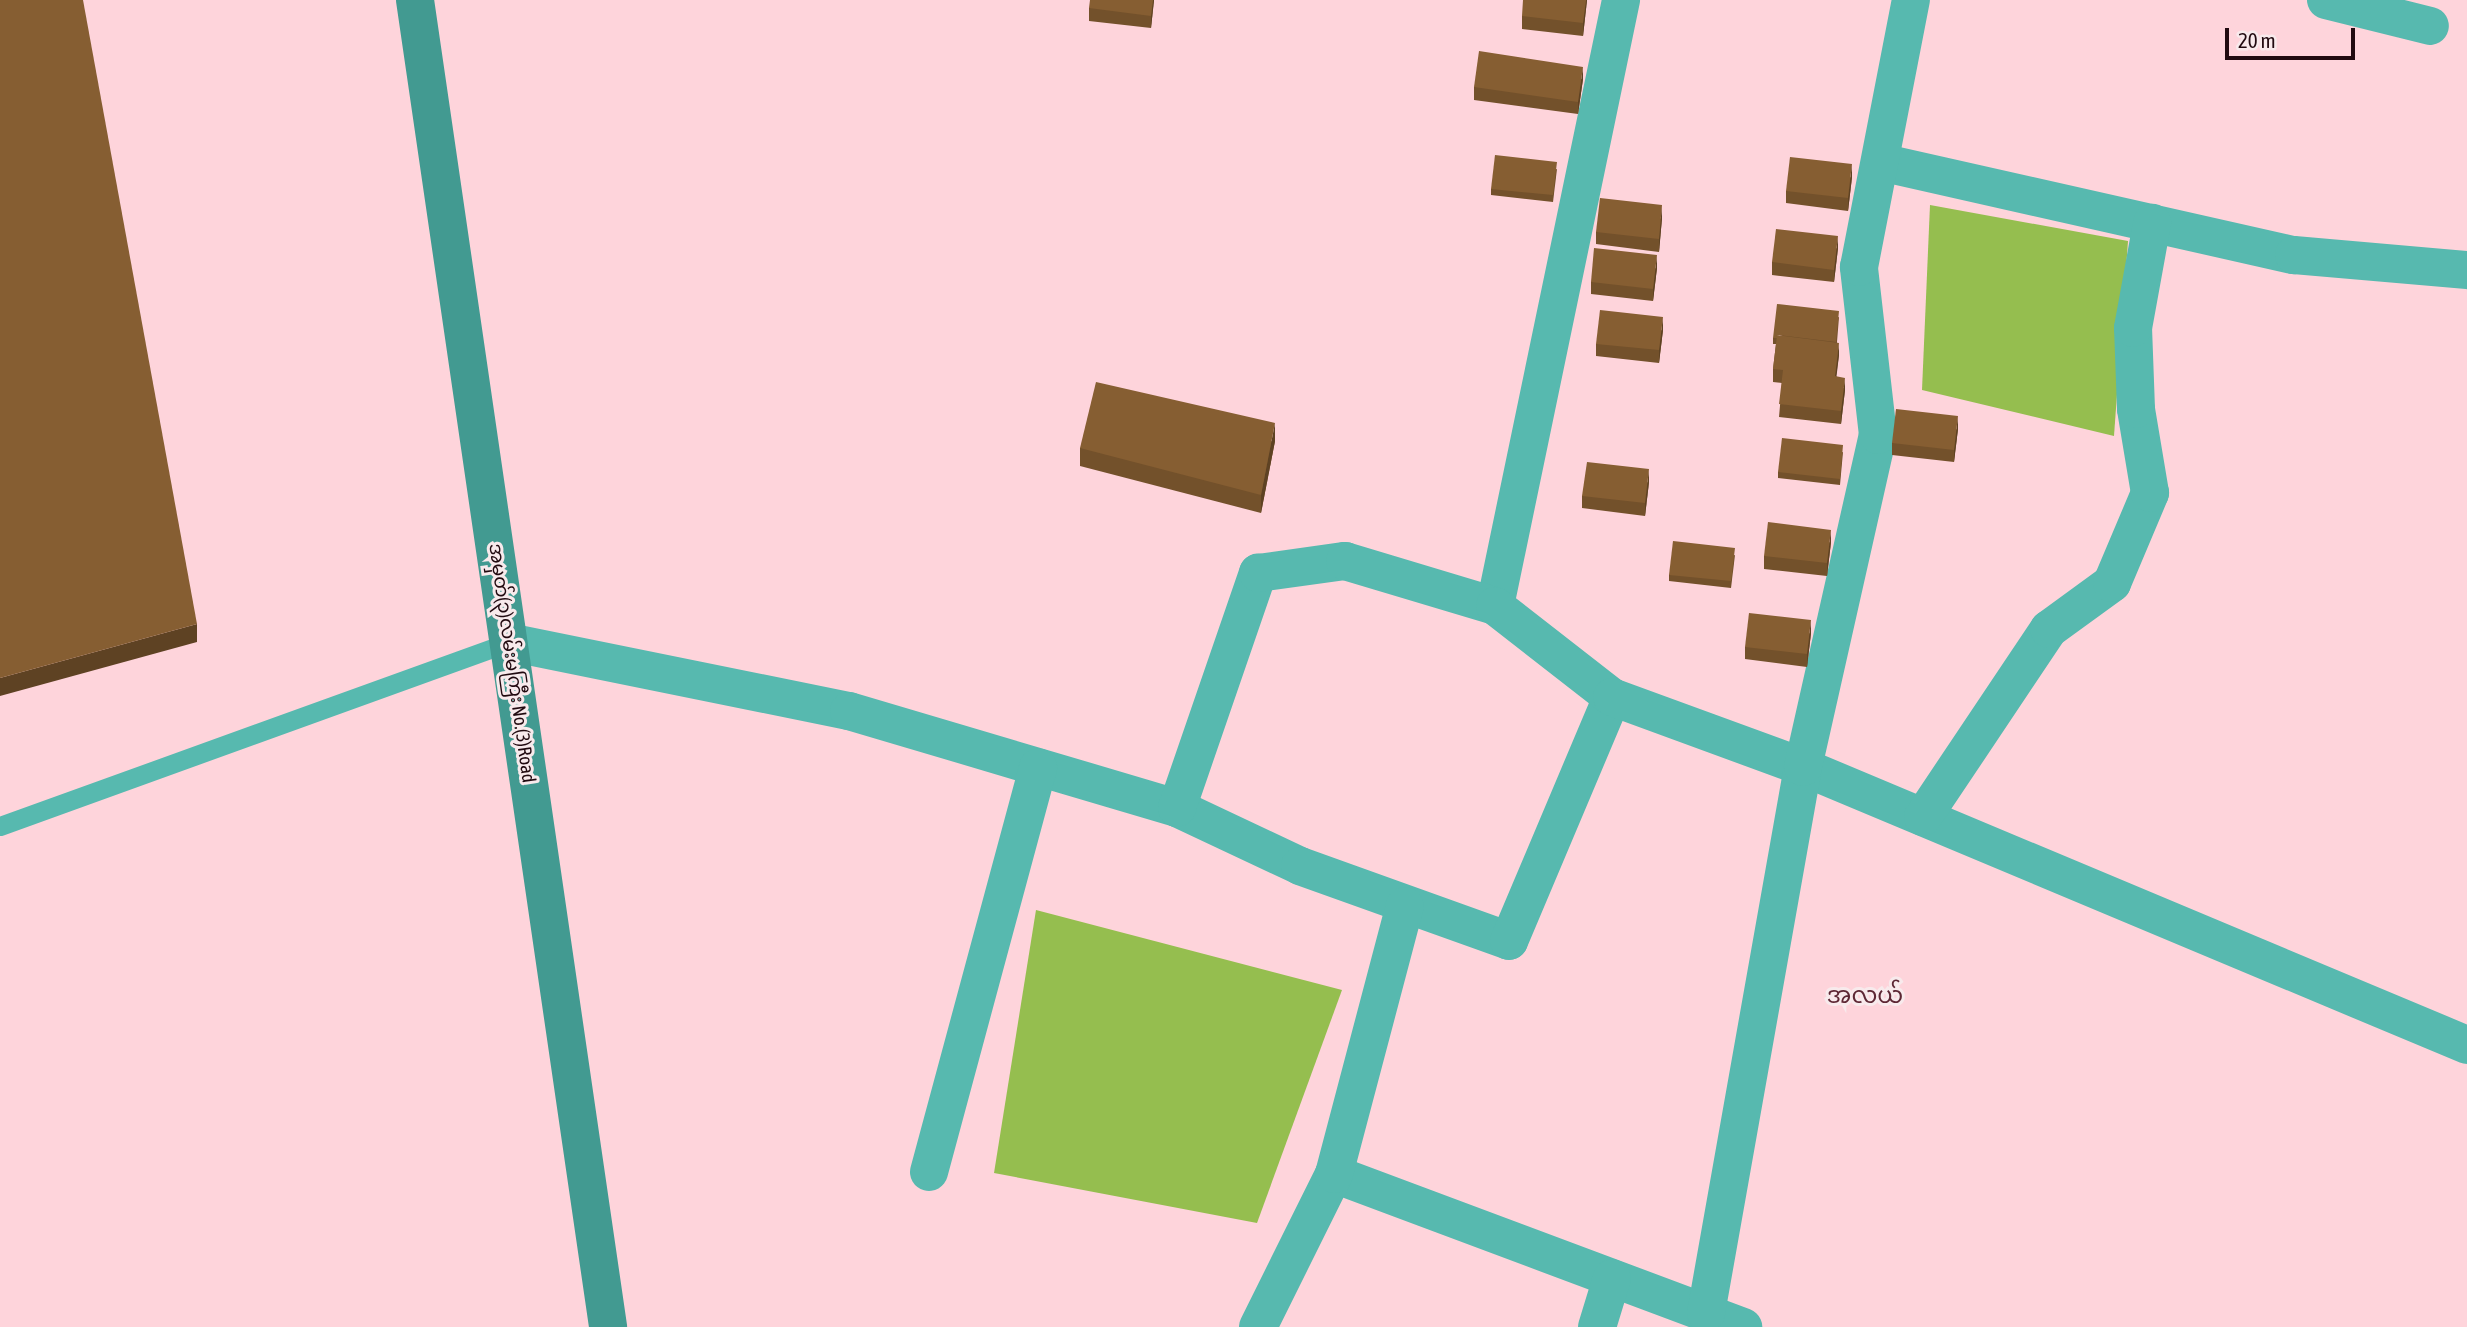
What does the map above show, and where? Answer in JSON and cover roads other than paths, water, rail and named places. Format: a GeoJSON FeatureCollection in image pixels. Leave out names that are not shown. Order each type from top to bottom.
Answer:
{"type":"FeatureCollection","features":[{"type":"Feature","properties":{"kind":"street","name":"အမှတ်(၃)လမ်းမကြီး No.(3)Road"},"geometry":{"type":"LineString","coordinates":[[415,0],[608,1327]]}},
{"type":"Feature","properties":{"kind":"street"},"geometry":{"type":"LineString","coordinates":[[1495,606],[1621,0]]}},
{"type":"Feature","properties":{"kind":"street"},"geometry":{"type":"LineString","coordinates":[[1706,1313],[1803,766],[1878,435],[1859,267],[1912,0]]}},
{"type":"Feature","properties":{"kind":"street"},"geometry":{"type":"LineString","coordinates":[[2326,0],[2430,26]]}},
{"type":"Feature","properties":{"kind":"street"},"geometry":{"type":"LineString","coordinates":[[1880,162],[2294,254],[2467,270]]}},
{"type":"Feature","properties":{"kind":"street"},"geometry":{"type":"LineString","coordinates":[[1923,817],[2049,629],[2112,583],[2150,494],[2136,409],[2133,328],[2152,223]]}},
{"type":"Feature","properties":{"kind":"street"},"geometry":{"type":"LineString","coordinates":[[1177,808],[1258,573],[1345,561],[1495,606],[1612,696],[1803,766],[2467,1045]]}},
{"type":"Feature","properties":{"kind":"street"},"geometry":{"type":"LineString","coordinates":[[509,642],[849,711],[1177,808],[1300,866],[1405,906],[1509,941],[1612,696]]}},
{"type":"Feature","properties":{"kind":"street"},"geometry":{"type":"LineString","coordinates":[[929,1172],[1038,767]]}},
{"type":"Feature","properties":{"kind":"street"},"geometry":{"type":"LineString","coordinates":[[1258,1327],[1334,1174],[1405,906]]}},
{"type":"Feature","properties":{"kind":"street"},"geometry":{"type":"LineString","coordinates":[[1334,1174],[1744,1327]]}},
{"type":"Feature","properties":{"kind":"street"},"geometry":{"type":"LineString","coordinates":[[1597,1327],[1612,1278]]}},
{"type":"Feature","properties":{"kind":"lane"},"geometry":{"type":"LineString","coordinates":[[0,826],[509,642]]}},
{"type":"Feature","properties":{"kind":"district","name":"အလယ်"},"geometry":{"type":"Point","coordinates":[1865,995]}}]}
